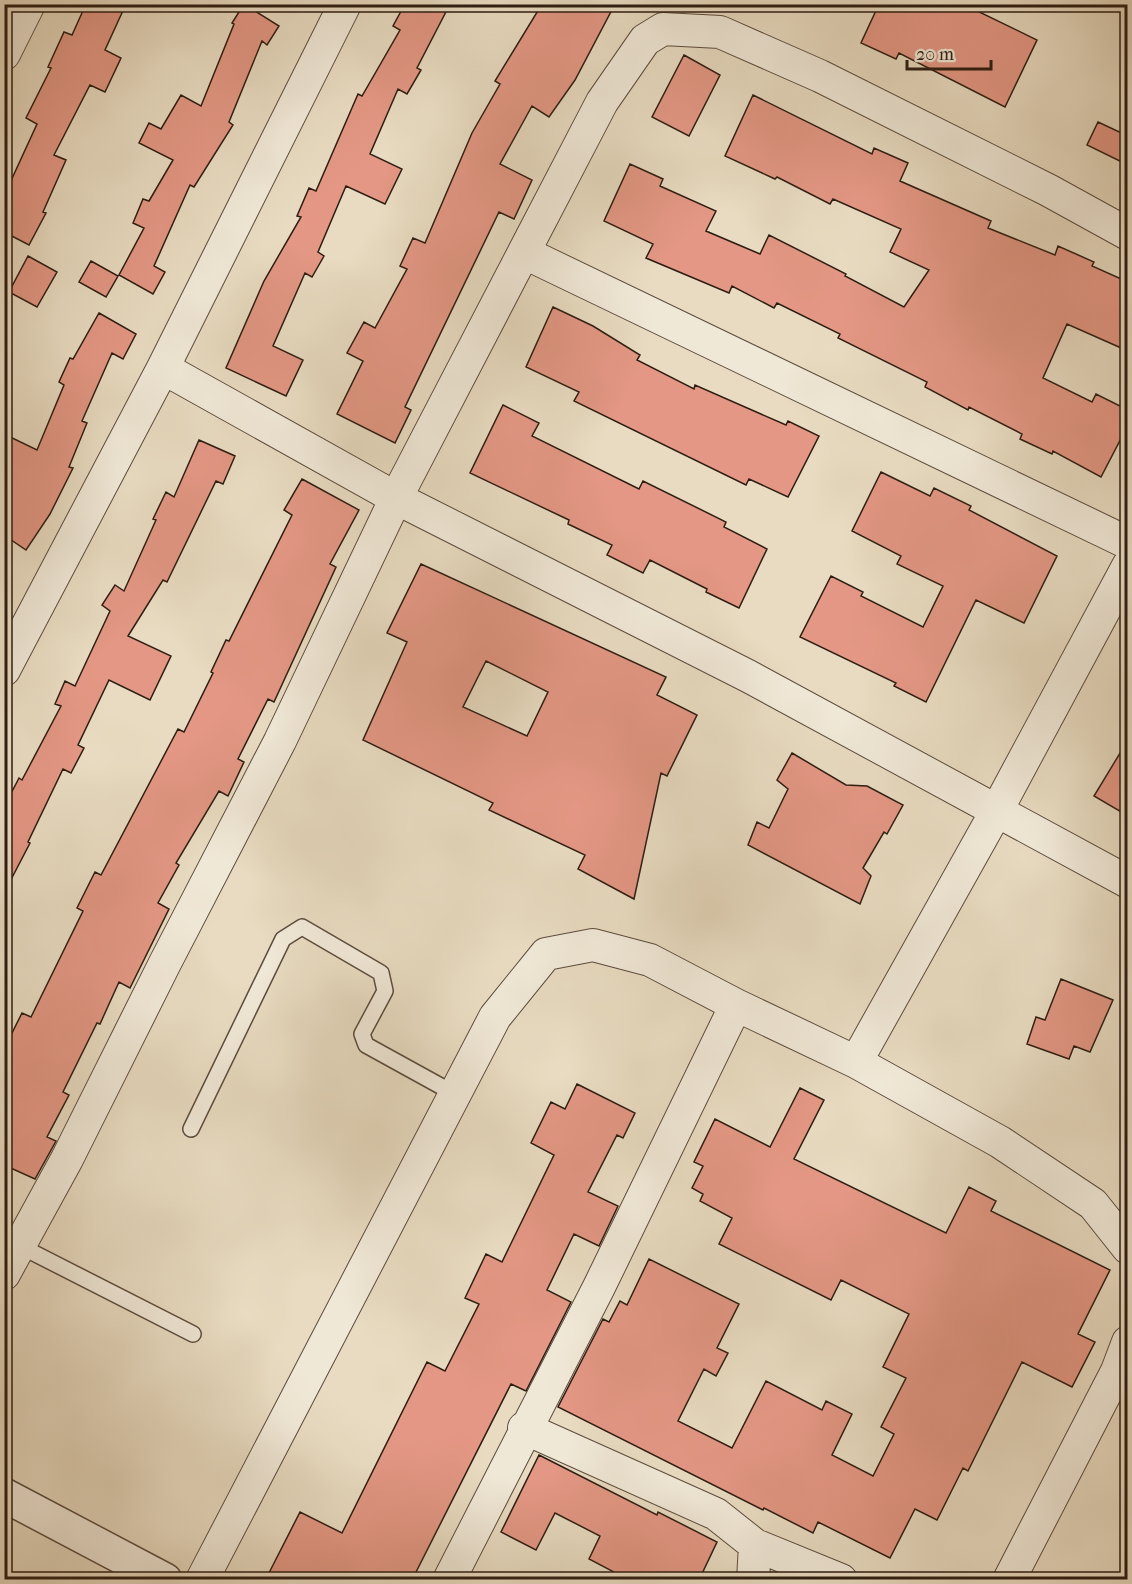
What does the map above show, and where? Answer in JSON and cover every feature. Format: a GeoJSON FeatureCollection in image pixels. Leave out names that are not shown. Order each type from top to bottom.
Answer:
{"type":"FeatureCollection","features":[{"type":"Feature","properties":{"kind":"street"},"geometry":{"type":"LineString","coordinates":[[4,54],[29,4]]}},
{"type":"Feature","properties":{"kind":"street"},"geometry":{"type":"LineString","coordinates":[[4,670],[163,368],[345,4]]}},
{"type":"Feature","properties":{"kind":"street"},"geometry":{"type":"LineString","coordinates":[[4,1274],[280,741],[396,498],[602,102],[645,40],[663,29],[720,32],[830,81],[1048,190],[1128,234]]}},
{"type":"Feature","properties":{"kind":"street"},"geometry":{"type":"LineString","coordinates":[[525,253],[1128,543]]}},
{"type":"Feature","properties":{"kind":"street"},"geometry":{"type":"LineString","coordinates":[[163,368],[396,498],[756,681],[1128,882]]}},
{"type":"Feature","properties":{"kind":"street"},"geometry":{"type":"LineString","coordinates":[[856,1062],[997,810],[1128,566]]}},
{"type":"Feature","properties":{"kind":"street"},"geometry":{"type":"LineString","coordinates":[[202,1580],[495,1017],[546,954],[593,945],[650,960],[736,1005],[856,1062],[1000,1142],[1093,1204],[1128,1248]]}},
{"type":"Feature","properties":{"kind":"street"},"geometry":{"type":"LineString","coordinates":[[449,1580],[524,1428],[598,1287],[736,1005]]}},
{"type":"Feature","properties":{"kind":"street"},"geometry":{"type":"LineString","coordinates":[[1008,1580],[1117,1371],[1128,1342]]}},
{"type":"Feature","properties":{"kind":"street"},"geometry":{"type":"LineString","coordinates":[[524,1428],[716,1514],[755,1545],[841,1580]]}},
{"type":"Feature","properties":{"kind":"street"},"geometry":{"type":"LineString","coordinates":[[4,1495],[165,1580]]}},
{"type":"Feature","properties":{"kind":"street"},"geometry":{"type":"LineString","coordinates":[[753,1580],[755,1545]]}},
{"type":"Feature","properties":{"kind":"lane"},"geometry":{"type":"LineString","coordinates":[[191,1129],[283,939],[302,927],[381,973],[385,991],[362,1034],[366,1045],[454,1094]]}},
{"type":"Feature","properties":{"kind":"lane"},"geometry":{"type":"LineString","coordinates":[[20,1246],[193,1334]]}},
{"type":"Feature","properties":{"kind":"building"},"geometry":{"type":"Polygon","coordinates":[[[86,4],[126,4],[105,50],[121,58],[105,92],[90,85],[54,155],[66,160],[43,212],[46,213],[29,245],[4,232],[4,196],[37,124],[26,118],[51,68],[48,67],[64,32],[72,35],[86,4]]]}},
{"type":"Feature","properties":{"kind":"building"},"geometry":{"type":"Polygon","coordinates":[[[244,4],[279,26],[267,45],[262,41],[229,122],[233,125],[194,187],[190,185],[154,266],[165,272],[153,294],[119,275],[144,228],[133,223],[143,199],[149,201],[173,160],[139,143],[149,123],[161,129],[181,95],[201,106],[234,24],[232,23],[244,4]]]}},
{"type":"Feature","properties":{"kind":"building"},"geometry":{"type":"Polygon","coordinates":[[[405,4],[450,4],[417,68],[421,70],[407,94],[398,89],[370,154],[402,169],[385,204],[346,186],[318,252],[324,256],[312,277],[305,273],[273,346],[303,360],[286,396],[226,368],[264,281],[301,217],[297,216],[309,188],[316,191],[358,94],[362,96],[400,30],[393,26],[405,4]]]}},
{"type":"Feature","properties":{"kind":"building"},"geometry":{"type":"Polygon","coordinates":[[[542,4],[615,4],[575,80],[549,117],[532,106],[500,164],[532,180],[514,219],[499,212],[405,407],[411,410],[395,443],[337,414],[363,361],[347,353],[364,322],[375,328],[407,269],[400,266],[413,238],[425,243],[472,133],[500,84],[495,81],[542,4]]]}},
{"type":"Feature","properties":{"kind":"building"},"geometry":{"type":"Polygon","coordinates":[[[879,4],[963,4],[1037,40],[1005,107],[899,53],[896,59],[861,43],[879,4]]]}},
{"type":"Feature","properties":{"kind":"building"},"geometry":{"type":"Polygon","coordinates":[[[684,55],[720,75],[689,136],[652,117],[684,55]]]}},
{"type":"Feature","properties":{"kind":"building"},"geometry":{"type":"Polygon","coordinates":[[[753,95],[872,154],[874,148],[908,163],[900,181],[991,221],[988,228],[1055,255],[1058,246],[1094,262],[1092,266],[1128,282],[1128,351],[1067,324],[1043,378],[1092,402],[1096,394],[1128,410],[1128,425],[1101,477],[1053,451],[1052,454],[1020,439],[1022,434],[969,407],[968,410],[925,387],[927,382],[838,338],[840,334],[777,303],[774,308],[732,286],[729,293],[646,258],[653,244],[604,221],[630,164],[663,179],[660,186],[716,211],[706,231],[760,254],[769,235],[846,274],[845,276],[904,307],[929,270],[890,252],[901,229],[833,199],[830,204],[777,177],[775,179],[725,156],[753,95]]]}},
{"type":"Feature","properties":{"kind":"building"},"geometry":{"type":"Polygon","coordinates":[[[1098,122],[1128,136],[1128,165],[1087,145],[1098,122]]]}},
{"type":"Feature","properties":{"kind":"building"},"geometry":{"type":"Polygon","coordinates":[[[28,256],[57,272],[37,307],[9,292],[28,256]]]}},
{"type":"Feature","properties":{"kind":"building"},"geometry":{"type":"Polygon","coordinates":[[[91,261],[118,276],[106,297],[79,282],[91,261]]]}},
{"type":"Feature","properties":{"kind":"building"},"geometry":{"type":"Polygon","coordinates":[[[553,307],[593,326],[640,355],[637,360],[694,389],[695,385],[786,425],[788,421],[819,436],[788,497],[749,479],[746,485],[574,401],[579,392],[526,367],[553,307]]]}},
{"type":"Feature","properties":{"kind":"building"},"geometry":{"type":"Polygon","coordinates":[[[99,313],[136,334],[123,359],[112,353],[82,421],[87,423],[69,467],[73,468],[50,514],[26,550],[4,535],[4,434],[37,450],[64,385],[59,382],[70,358],[73,359],[99,313]]]}},
{"type":"Feature","properties":{"kind":"building"},"geometry":{"type":"Polygon","coordinates":[[[503,405],[539,423],[532,436],[639,489],[643,481],[726,522],[724,527],[767,549],[739,608],[650,560],[643,573],[607,555],[612,545],[568,524],[569,520],[470,473],[503,405]]]}},
{"type":"Feature","properties":{"kind":"building"},"geometry":{"type":"Polygon","coordinates":[[[199,440],[235,456],[223,484],[216,481],[167,582],[163,580],[128,636],[171,656],[150,700],[109,680],[78,745],[84,748],[71,773],[63,769],[28,842],[30,843],[4,893],[4,807],[19,778],[22,780],[61,706],[55,704],[65,681],[75,686],[110,611],[102,605],[115,585],[124,591],[166,492],[174,497],[199,440]]]}},
{"type":"Feature","properties":{"kind":"building"},"geometry":{"type":"Polygon","coordinates":[[[881,472],[930,496],[934,488],[971,506],[969,510],[1057,556],[1024,623],[976,600],[926,702],[894,686],[896,683],[800,637],[831,576],[863,592],[861,596],[923,627],[943,586],[897,564],[901,556],[852,531],[881,472]]]}},
{"type":"Feature","properties":{"kind":"building"},"geometry":{"type":"Polygon","coordinates":[[[302,479],[359,510],[330,564],[336,567],[274,702],[268,699],[238,759],[244,762],[228,796],[219,791],[176,863],[179,865],[158,903],[169,909],[130,988],[119,982],[100,1024],[97,1023],[63,1092],[69,1095],[47,1137],[56,1141],[35,1179],[4,1165],[4,1049],[22,1013],[31,1017],[83,911],[77,908],[95,872],[101,875],[178,729],[184,732],[213,673],[211,672],[226,640],[229,641],[292,515],[284,510],[302,479]]]}},
{"type":"Feature","properties":{"kind":"building"},"geometry":{"type":"Polygon","coordinates":[[[421,564],[666,677],[657,695],[697,715],[667,776],[661,773],[634,899],[578,869],[585,855],[489,810],[493,803],[363,740],[407,642],[387,633],[421,564]],[[486,661],[463,707],[527,736],[548,692],[486,661]]]}},
{"type":"Feature","properties":{"kind":"building"},"geometry":{"type":"Polygon","coordinates":[[[1128,740],[1128,816],[1094,796],[1128,740]]]}},
{"type":"Feature","properties":{"kind":"building"},"geometry":{"type":"Polygon","coordinates":[[[792,753],[846,785],[867,786],[903,805],[887,834],[884,832],[863,868],[871,876],[860,904],[748,845],[757,822],[769,828],[788,789],[777,780],[792,753]]]}},
{"type":"Feature","properties":{"kind":"building"},"geometry":{"type":"Polygon","coordinates":[[[1061,979],[1113,1000],[1090,1052],[1074,1046],[1069,1059],[1027,1044],[1036,1017],[1045,1020],[1061,979]]]}},
{"type":"Feature","properties":{"kind":"building"},"geometry":{"type":"Polygon","coordinates":[[[577,1084],[635,1113],[623,1138],[617,1135],[588,1192],[618,1206],[599,1246],[574,1234],[547,1290],[571,1302],[526,1391],[511,1384],[412,1580],[282,1580],[269,1573],[300,1512],[342,1533],[427,1362],[445,1371],[479,1304],[465,1298],[486,1254],[502,1262],[554,1155],[531,1143],[551,1102],[565,1109],[577,1084]]]}},
{"type":"Feature","properties":{"kind":"building"},"geometry":{"type":"Polygon","coordinates":[[[800,1088],[824,1100],[794,1159],[946,1233],[969,1187],[996,1201],[991,1211],[1110,1270],[1078,1334],[1095,1342],[1072,1387],[1022,1362],[968,1471],[963,1468],[937,1520],[915,1509],[890,1558],[818,1522],[813,1533],[558,1407],[603,1319],[609,1322],[620,1301],[627,1305],[649,1259],[739,1304],[717,1348],[728,1353],[716,1376],[704,1369],[678,1421],[732,1448],[766,1381],[822,1410],[826,1401],[852,1414],[832,1455],[873,1476],[894,1434],[881,1427],[906,1378],[883,1367],[909,1314],[841,1280],[831,1300],[719,1244],[732,1218],[700,1201],[703,1194],[692,1188],[703,1166],[694,1162],[715,1119],[770,1147],[800,1088]]]}},
{"type":"Feature","properties":{"kind":"building"},"geometry":{"type":"Polygon","coordinates":[[[539,1455],[657,1515],[658,1512],[717,1542],[699,1580],[611,1580],[614,1572],[589,1559],[600,1536],[555,1513],[536,1550],[501,1532],[539,1455]]]}}]}
